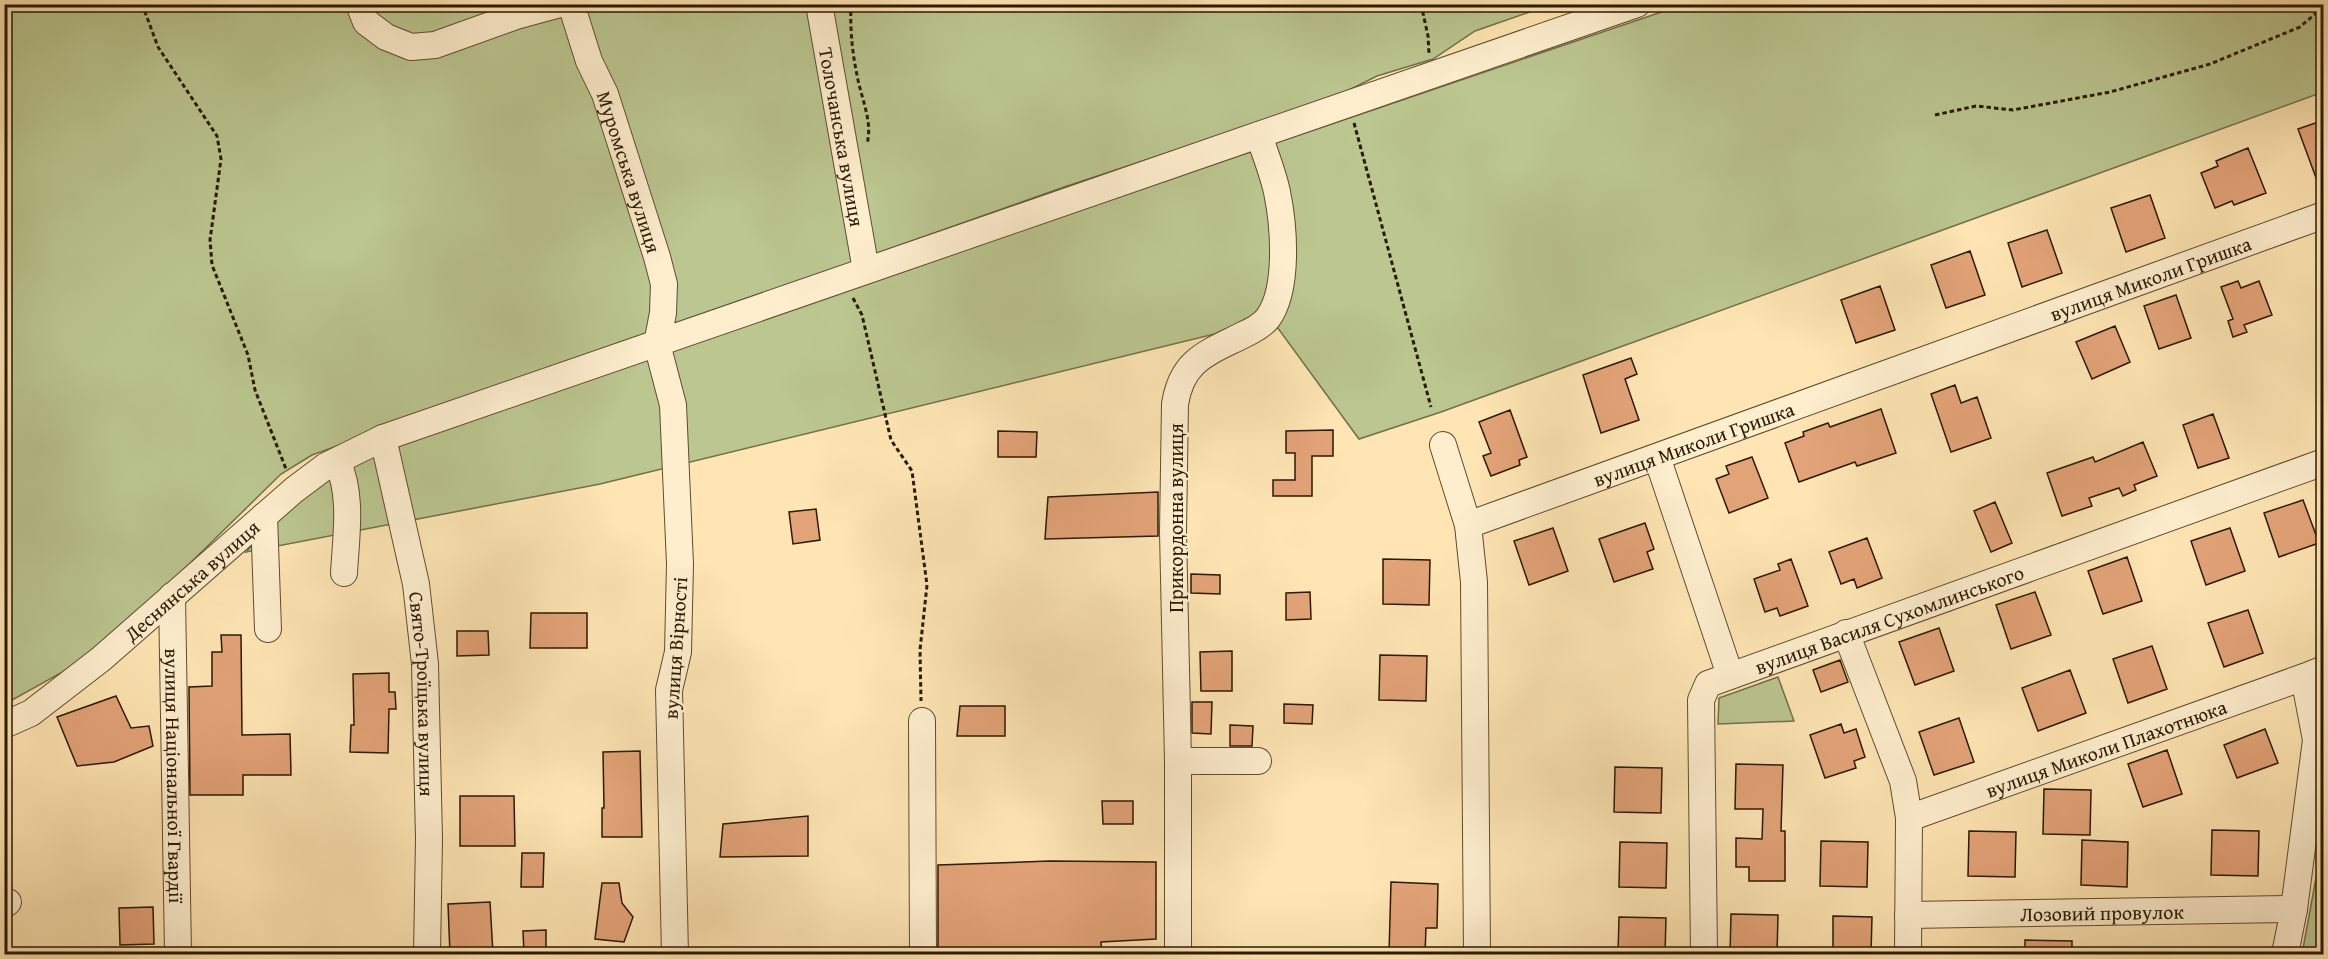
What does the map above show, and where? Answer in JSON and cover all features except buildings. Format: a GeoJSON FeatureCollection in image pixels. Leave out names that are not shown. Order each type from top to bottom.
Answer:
{"type":"FeatureCollection","features":[{"type":"Feature","properties":{"kind":"street"},"geometry":{"type":"LineString","coordinates":[[359,4],[366,22],[386,37],[411,47],[435,45],[516,16],[560,4]]}},
{"type":"Feature","properties":{"kind":"street","name":"Муромська вулиця"},"geometry":{"type":"LineString","coordinates":[[571,4],[590,61],[605,94],[664,284],[663,314],[657,344]]}},
{"type":"Feature","properties":{"kind":"street","name":"Толочанська вулиця"},"geometry":{"type":"LineString","coordinates":[[819,4],[866,270]]}},
{"type":"Feature","properties":{"kind":"street","name":"Деснянська вулиця"},"geometry":{"type":"LineString","coordinates":[[4,725],[31,713],[92,666],[294,490],[337,461],[383,438],[1637,4]]}},
{"type":"Feature","properties":{"kind":"street","name":"Прикордонна вулиця"},"geometry":{"type":"LineString","coordinates":[[1178,954],[1178,761],[1173,532],[1174,404],[1178,385],[1202,355],[1252,331],[1268,319],[1281,286],[1283,238],[1277,191],[1259,135]]}},
{"type":"Feature","properties":{"kind":"street","name":"вулиця Миколи Гришка"},"geometry":{"type":"LineString","coordinates":[[1468,525],[2324,215]]}},
{"type":"Feature","properties":{"kind":"street","name":"вулиця Вірності"},"geometry":{"type":"LineString","coordinates":[[657,344],[673,405],[680,564],[678,652],[669,690],[675,954]]}},
{"type":"Feature","properties":{"kind":"street","name":"Свято-Троїцька вулиця"},"geometry":{"type":"LineString","coordinates":[[383,438],[416,584],[425,664],[429,840],[427,954]]}},
{"type":"Feature","properties":{"kind":"street"},"geometry":{"type":"LineString","coordinates":[[1443,445],[1468,525],[1474,582],[1477,954]]}},
{"type":"Feature","properties":{"kind":"street"},"geometry":{"type":"LineString","coordinates":[[1657,457],[1730,675]]}},
{"type":"Feature","properties":{"kind":"street"},"geometry":{"type":"LineString","coordinates":[[337,461],[344,476],[347,501],[344,573]]}},
{"type":"Feature","properties":{"kind":"street","name":"вулиця Василя Сухомлинського"},"geometry":{"type":"LineString","coordinates":[[1704,954],[1701,700],[1708,684],[2324,462]]}},
{"type":"Feature","properties":{"kind":"street"},"geometry":{"type":"LineString","coordinates":[[264,516],[268,629]]}},
{"type":"Feature","properties":{"kind":"street","name":"вулиця Національної Гвардії"},"geometry":{"type":"LineString","coordinates":[[172,596],[178,954]]}},
{"type":"Feature","properties":{"kind":"street"},"geometry":{"type":"LineString","coordinates":[[1846,633],[1903,781],[1909,819],[1908,954]]}},
{"type":"Feature","properties":{"kind":"street"},"geometry":{"type":"LineString","coordinates":[[2285,954],[2294,909],[2316,740],[2314,673]]}},
{"type":"Feature","properties":{"kind":"street","name":"вулиця Миколи Плахотнюка"},"geometry":{"type":"LineString","coordinates":[[1909,819],[2314,673]]}},
{"type":"Feature","properties":{"kind":"street"},"geometry":{"type":"LineString","coordinates":[[922,721],[924,954]]}},
{"type":"Feature","properties":{"kind":"street"},"geometry":{"type":"LineString","coordinates":[[1178,761],[1258,761]]}},
{"type":"Feature","properties":{"kind":"street","name":"Лозовий провулок"},"geometry":{"type":"LineString","coordinates":[[1908,915],[2294,909]]}},
{"type":"Feature","properties":{"kind":"path"},"geometry":{"type":"LineString","coordinates":[[142,4],[158,46],[217,136],[221,159],[210,240],[212,266],[248,355],[255,390],[294,490]]}},
{"type":"Feature","properties":{"kind":"path"},"geometry":{"type":"LineString","coordinates":[[1421,4],[1428,36],[1431,76]]}},
{"type":"Feature","properties":{"kind":"path"},"geometry":{"type":"LineString","coordinates":[[1935,115],[1976,106],[2013,110],[2110,92],[2155,80],[2211,64],[2300,27],[2324,6]]}},
{"type":"Feature","properties":{"kind":"path"},"geometry":{"type":"LineString","coordinates":[[1349,104],[1431,407]]}},
{"type":"Feature","properties":{"kind":"path"},"geometry":{"type":"LineString","coordinates":[[842,278],[862,315],[891,440],[912,471],[927,585],[920,650],[922,721]]}},
{"type":"Feature","properties":{"kind":"green space"},"geometry":{"type":"Polygon","coordinates":[[[5,5],[814,5],[857,258],[849,264],[312,455],[281,474],[123,629],[86,659],[5,704],[5,5]]]}},
{"type":"Feature","properties":{"kind":"green space"},"geometry":{"type":"Polygon","coordinates":[[[826,5],[1550,5],[1475,31],[1433,59],[1377,76],[1331,99],[1064,187],[869,256],[826,5]]]}},
{"type":"Feature","properties":{"kind":"green space"},"geometry":{"type":"Polygon","coordinates":[[[1682,5],[2323,5],[2323,92],[1441,412],[1359,439],[1272,320],[600,484],[246,552],[295,499],[377,448],[1682,5]]]}},
{"type":"Feature","properties":{"kind":"green space"},"geometry":{"type":"Polygon","coordinates":[[[1778,677],[1794,721],[1718,724],[1719,698],[1778,677]]]}},
{"type":"Feature","properties":{"kind":"green space"},"geometry":{"type":"Polygon","coordinates":[[[2316,878],[2323,878],[2323,954],[2302,954],[2316,878]]]}}]}
